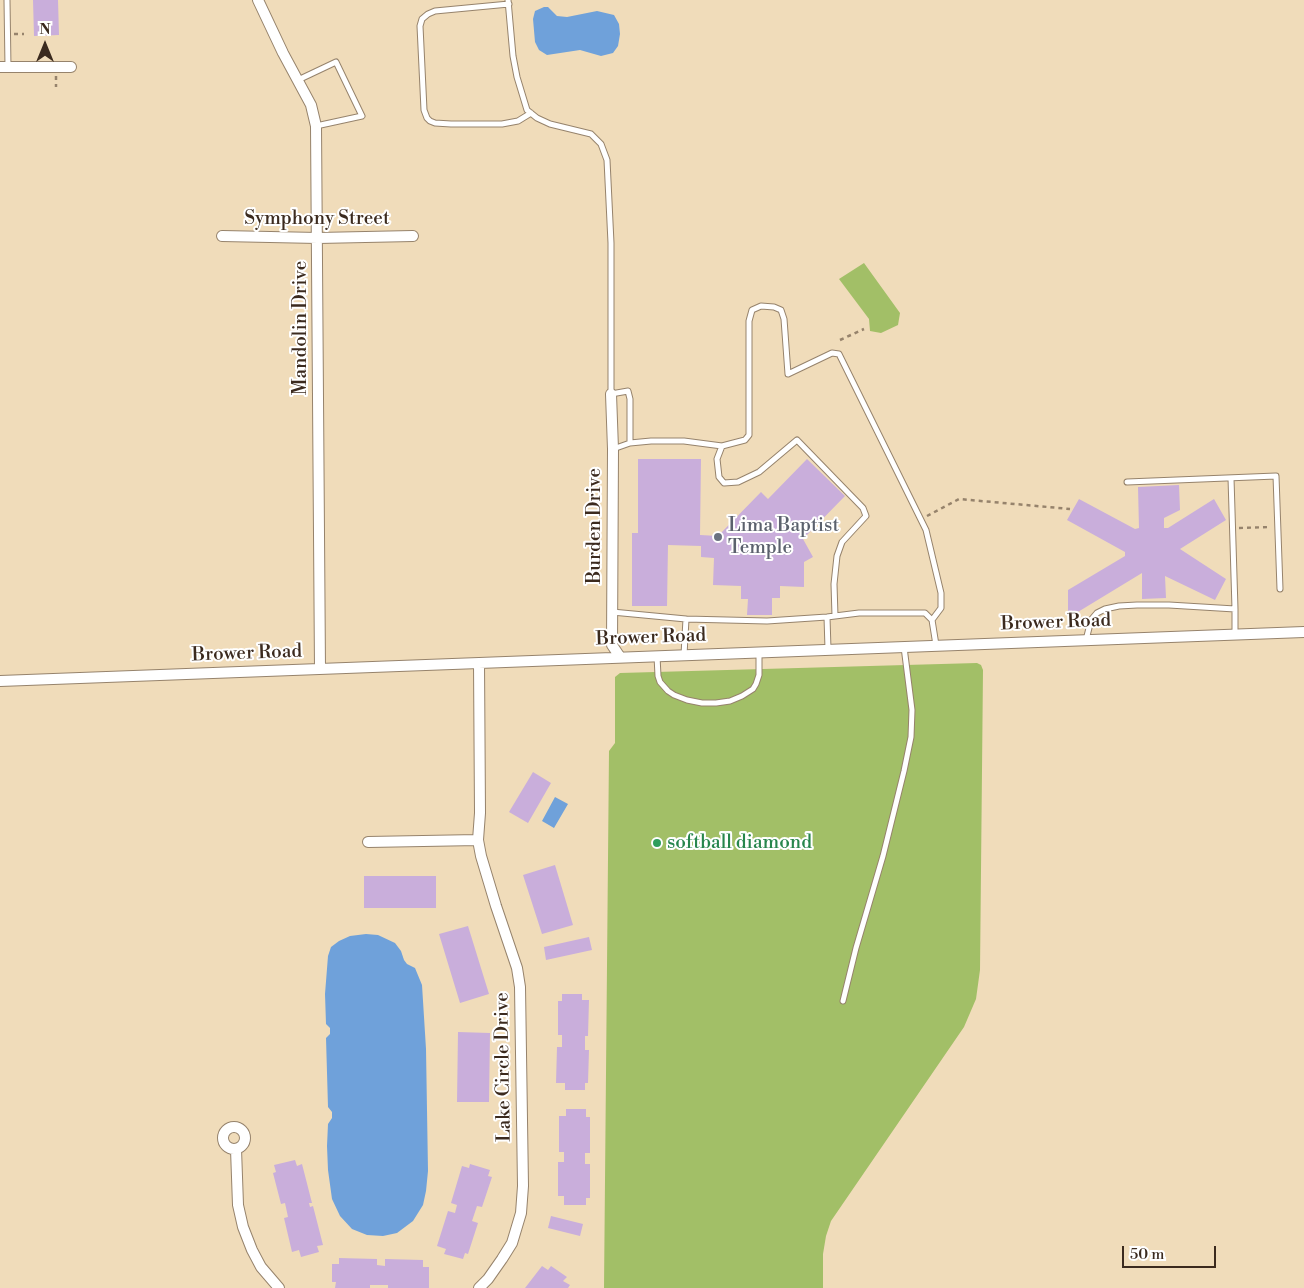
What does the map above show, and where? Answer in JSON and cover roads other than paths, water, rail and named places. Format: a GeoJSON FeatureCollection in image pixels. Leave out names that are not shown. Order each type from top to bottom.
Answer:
{"type":"FeatureCollection","features":[{"type":"Feature","properties":{"kind":"street","name":"Mandolin Drive"},"geometry":{"type":"LineString","coordinates":[[258,0],[283,53],[311,105],[316,126],[320,669]]}},
{"type":"Feature","properties":{"kind":"street"},"geometry":{"type":"LineString","coordinates":[[4,67],[71,66]]}},
{"type":"Feature","properties":{"kind":"street","name":"Symphony Street"},"geometry":{"type":"LineString","coordinates":[[222,236],[318,238],[413,236]]}},
{"type":"Feature","properties":{"kind":"street","name":"Burden Drive"},"geometry":{"type":"LineString","coordinates":[[611,394],[613,449],[612,644],[620,657]]}},
{"type":"Feature","properties":{"kind":"street","name":"Brower Road"},"geometry":{"type":"LineString","coordinates":[[0,681],[1304,632]]}},
{"type":"Feature","properties":{"kind":"street","name":"Lake Circle Drive"},"geometry":{"type":"LineString","coordinates":[[479,663],[480,813],[478,840],[496,906],[518,968],[523,1186],[521,1213],[512,1243],[488,1279],[479,1288]]}},
{"type":"Feature","properties":{"kind":"street"},"geometry":{"type":"LineString","coordinates":[[368,842],[478,840]]}},
{"type":"Feature","properties":{"kind":"street"},"geometry":{"type":"LineString","coordinates":[[236,1150],[238,1205],[243,1227],[261,1267],[279,1288]]}},
{"type":"Feature","properties":{"kind":"lane"},"geometry":{"type":"LineString","coordinates":[[4,67],[7,0]]}},
{"type":"Feature","properties":{"kind":"lane"},"geometry":{"type":"LineString","coordinates":[[531,113],[518,121],[502,124],[451,124],[430,121],[424,110],[420,26],[422,19],[435,11],[508,2],[513,56],[527,110],[531,113],[537,118],[550,124],[591,134],[601,144],[607,160],[609,177],[611,394],[628,391],[630,399],[630,443]]}},
{"type":"Feature","properties":{"kind":"lane"},"geometry":{"type":"LineString","coordinates":[[298,80],[336,62],[362,116],[316,126]]}},
{"type":"Feature","properties":{"kind":"lane"},"geometry":{"type":"LineString","coordinates":[[613,449],[630,443],[651,441],[684,441],[722,446],[745,440],[749,435],[749,321],[752,310],[762,306],[781,310],[784,319],[788,374],[832,353],[839,354],[921,519],[926,530],[941,593],[940,608],[932,620]]}},
{"type":"Feature","properties":{"kind":"lane"},"geometry":{"type":"LineString","coordinates":[[722,446],[717,459],[719,477],[724,483],[738,482],[759,472],[797,440],[863,508],[866,516],[842,542],[837,556],[834,584],[835,616]]}},
{"type":"Feature","properties":{"kind":"lane"},"geometry":{"type":"LineString","coordinates":[[1126,482],[1276,476],[1280,589]]}},
{"type":"Feature","properties":{"kind":"lane"},"geometry":{"type":"LineString","coordinates":[[1231,478],[1235,634]]}},
{"type":"Feature","properties":{"kind":"lane"},"geometry":{"type":"LineString","coordinates":[[1086,640],[1091,620],[1096,613],[1119,606],[1169,605],[1235,610]]}},
{"type":"Feature","properties":{"kind":"lane"},"geometry":{"type":"LineString","coordinates":[[612,612],[686,619],[767,621],[859,613],[925,613],[932,620],[936,645]]}},
{"type":"Feature","properties":{"kind":"lane"},"geometry":{"type":"LineString","coordinates":[[827,617],[828,649]]}},
{"type":"Feature","properties":{"kind":"lane"},"geometry":{"type":"LineString","coordinates":[[684,654],[686,619]]}},
{"type":"Feature","properties":{"kind":"lane"},"geometry":{"type":"LineString","coordinates":[[843,1001],[856,948],[883,856],[911,737],[912,710],[904,646]]}},
{"type":"Feature","properties":{"kind":"lane"},"geometry":{"type":"LineString","coordinates":[[657,656],[660,682],[674,696],[702,703],[716,703],[730,701],[753,689],[759,675],[759,652]]}},
{"type":"Feature","properties":{"kind":"water"},"geometry":{"type":"Polygon","coordinates":[[[548,7],[557,16],[567,17],[597,11],[614,15],[619,24],[618,46],[613,53],[601,56],[580,50],[547,55],[539,50],[535,42],[533,19],[535,11],[548,7]]]}},
{"type":"Feature","properties":{"kind":"water"},"geometry":{"type":"Polygon","coordinates":[[[555,797],[568,804],[554,828],[542,821],[555,797]]]}},
{"type":"Feature","properties":{"kind":"water"},"geometry":{"type":"Polygon","coordinates":[[[378,935],[395,943],[407,964],[415,968],[422,985],[426,1049],[428,1171],[423,1205],[413,1221],[397,1233],[383,1236],[367,1235],[352,1229],[340,1216],[332,1199],[328,1170],[328,1124],[332,1118],[332,1112],[328,1107],[326,1038],[330,1034],[330,1028],[326,1024],[325,994],[328,956],[331,947],[339,941],[350,936],[378,935]]]}},
{"type":"Feature","properties":{"kind":"place","name":"Lima Baptist Temple"},"geometry":{"type":"Point","coordinates":[718,537]}},
{"type":"Feature","properties":{"kind":"place","name":"softball diamond"},"geometry":{"type":"Point","coordinates":[657,843]}}]}
